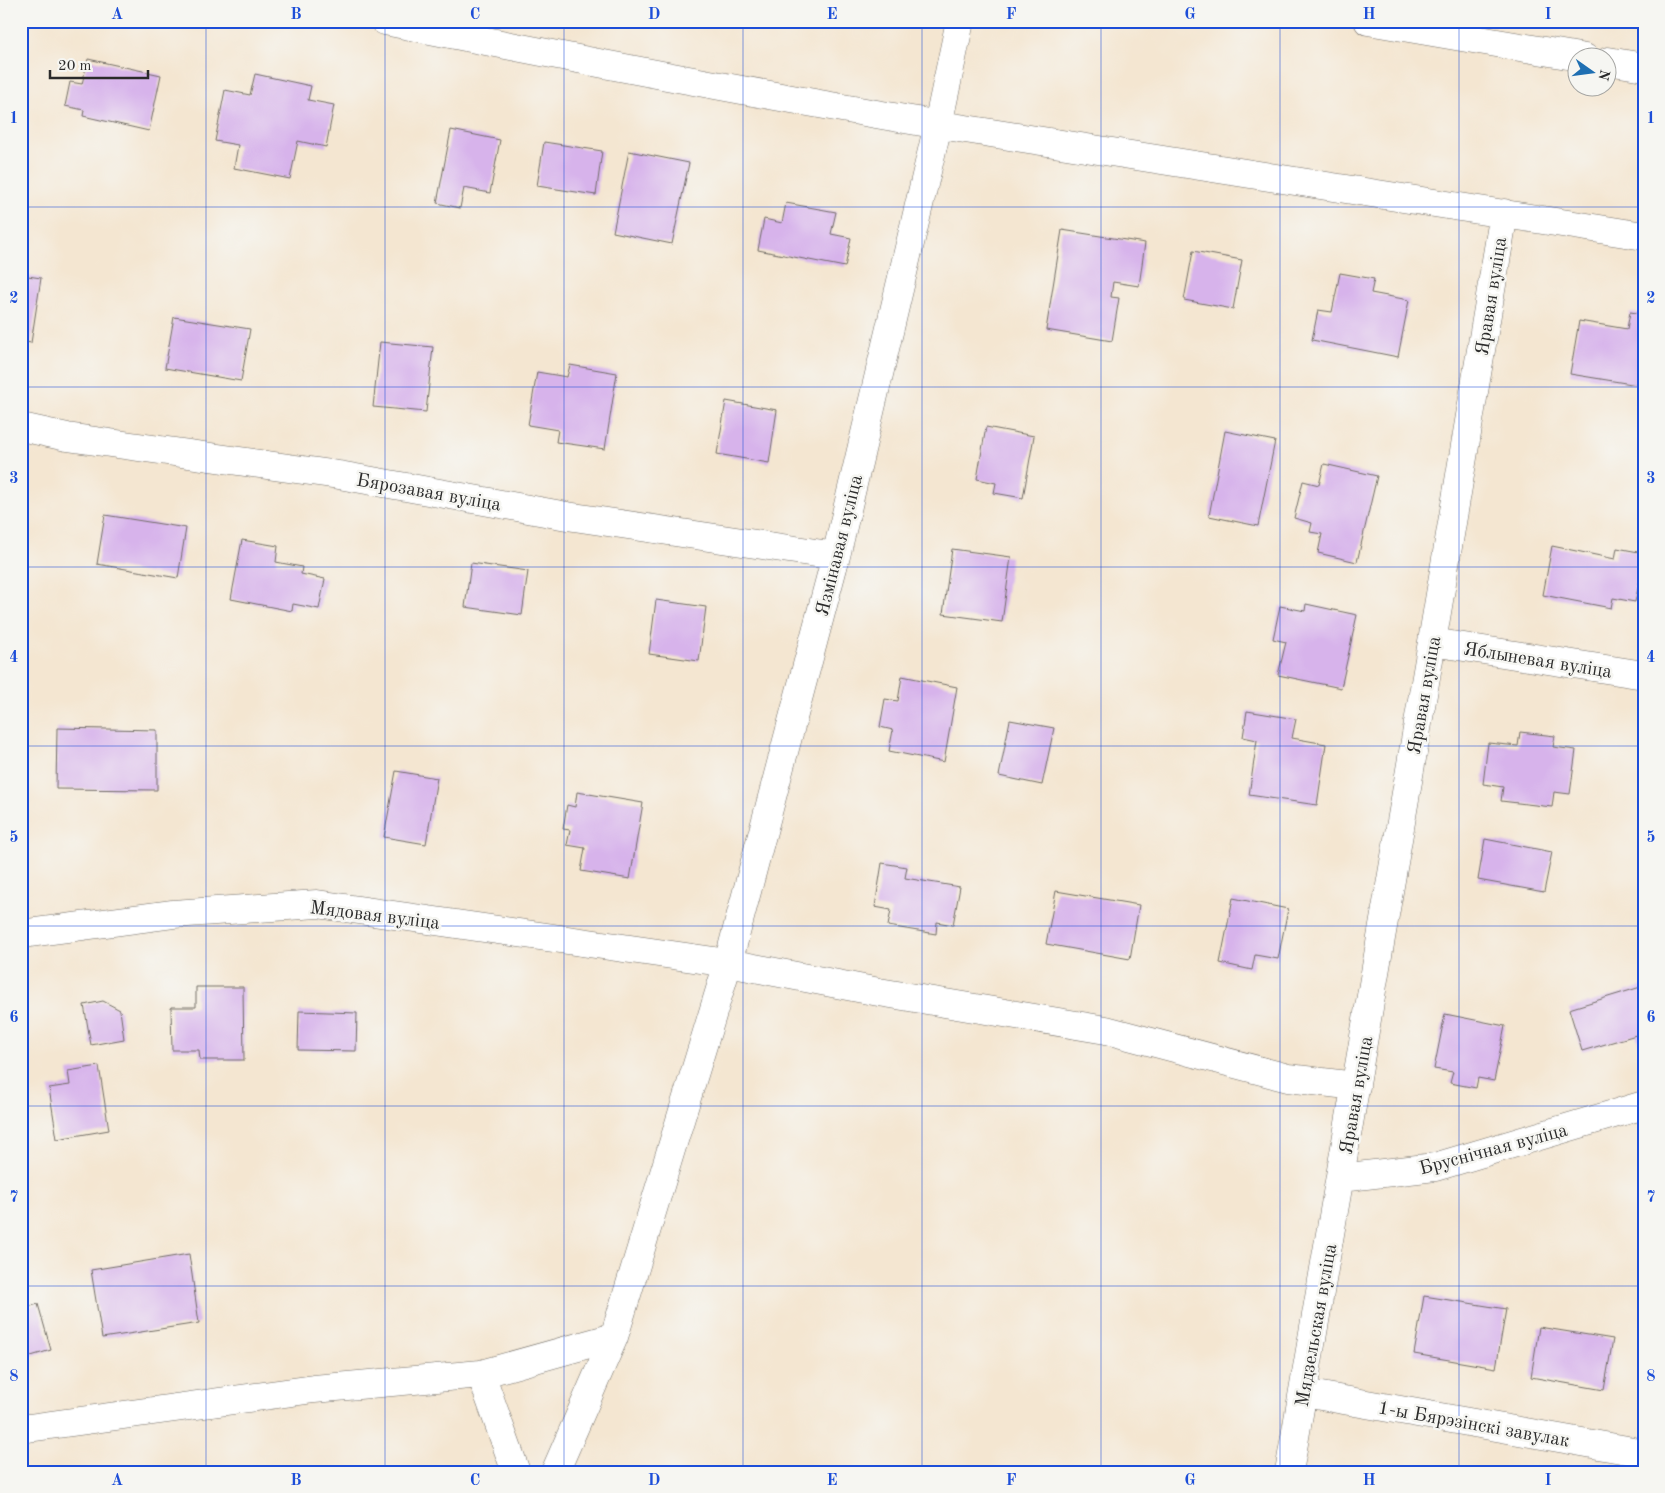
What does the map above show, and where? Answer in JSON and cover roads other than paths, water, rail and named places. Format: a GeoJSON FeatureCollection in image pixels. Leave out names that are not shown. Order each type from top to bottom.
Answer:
{"type":"FeatureCollection","features":[{"type":"Feature","properties":{"kind":"street"},"geometry":{"type":"LineString","coordinates":[[385,21],[562,57],[938,125],[1644,236]]}},
{"type":"Feature","properties":{"kind":"street","name":"Язмінавая вуліца"},"geometry":{"type":"LineString","coordinates":[[554,1472],[614,1336],[728,963],[836,556],[938,125],[960,21]]}},
{"type":"Feature","properties":{"kind":"street"},"geometry":{"type":"LineString","coordinates":[[1368,21],[1568,55]]}},
{"type":"Feature","properties":{"kind":"street"},"geometry":{"type":"LineString","coordinates":[[1618,63],[1644,67]]}},
{"type":"Feature","properties":{"kind":"street","name":"Яравая вуліца"},"geometry":{"type":"LineString","coordinates":[[1340,1178],[1504,213]]}},
{"type":"Feature","properties":{"kind":"street","name":"Бярозавая вуліца"},"geometry":{"type":"LineString","coordinates":[[21,427],[67,437],[339,475],[567,516],[836,556]]}},
{"type":"Feature","properties":{"kind":"street","name":"Яблыневая вуліца"},"geometry":{"type":"LineString","coordinates":[[1432,642],[1644,675]]}},
{"type":"Feature","properties":{"kind":"street","name":"Мядовая вуліца"},"geometry":{"type":"LineString","coordinates":[[21,934],[173,914],[316,904],[728,963],[878,992],[1106,1030],[1288,1078],[1356,1086]]}},
{"type":"Feature","properties":{"kind":"street","name":"Бруснічная вуліца"},"geometry":{"type":"LineString","coordinates":[[1340,1178],[1435,1167],[1644,1105]]}},
{"type":"Feature","properties":{"kind":"street","name":"Мядзельская вуліца"},"geometry":{"type":"LineString","coordinates":[[1290,1472],[1340,1178]]}},
{"type":"Feature","properties":{"kind":"street"},"geometry":{"type":"LineString","coordinates":[[21,1429],[314,1390],[481,1374],[614,1336]]}},
{"type":"Feature","properties":{"kind":"street"},"geometry":{"type":"LineString","coordinates":[[481,1374],[516,1472]]}},
{"type":"Feature","properties":{"kind":"street","name":"1-ы Бярэзінскі завулак"},"geometry":{"type":"LineString","coordinates":[[1304,1393],[1644,1453]]}}]}
